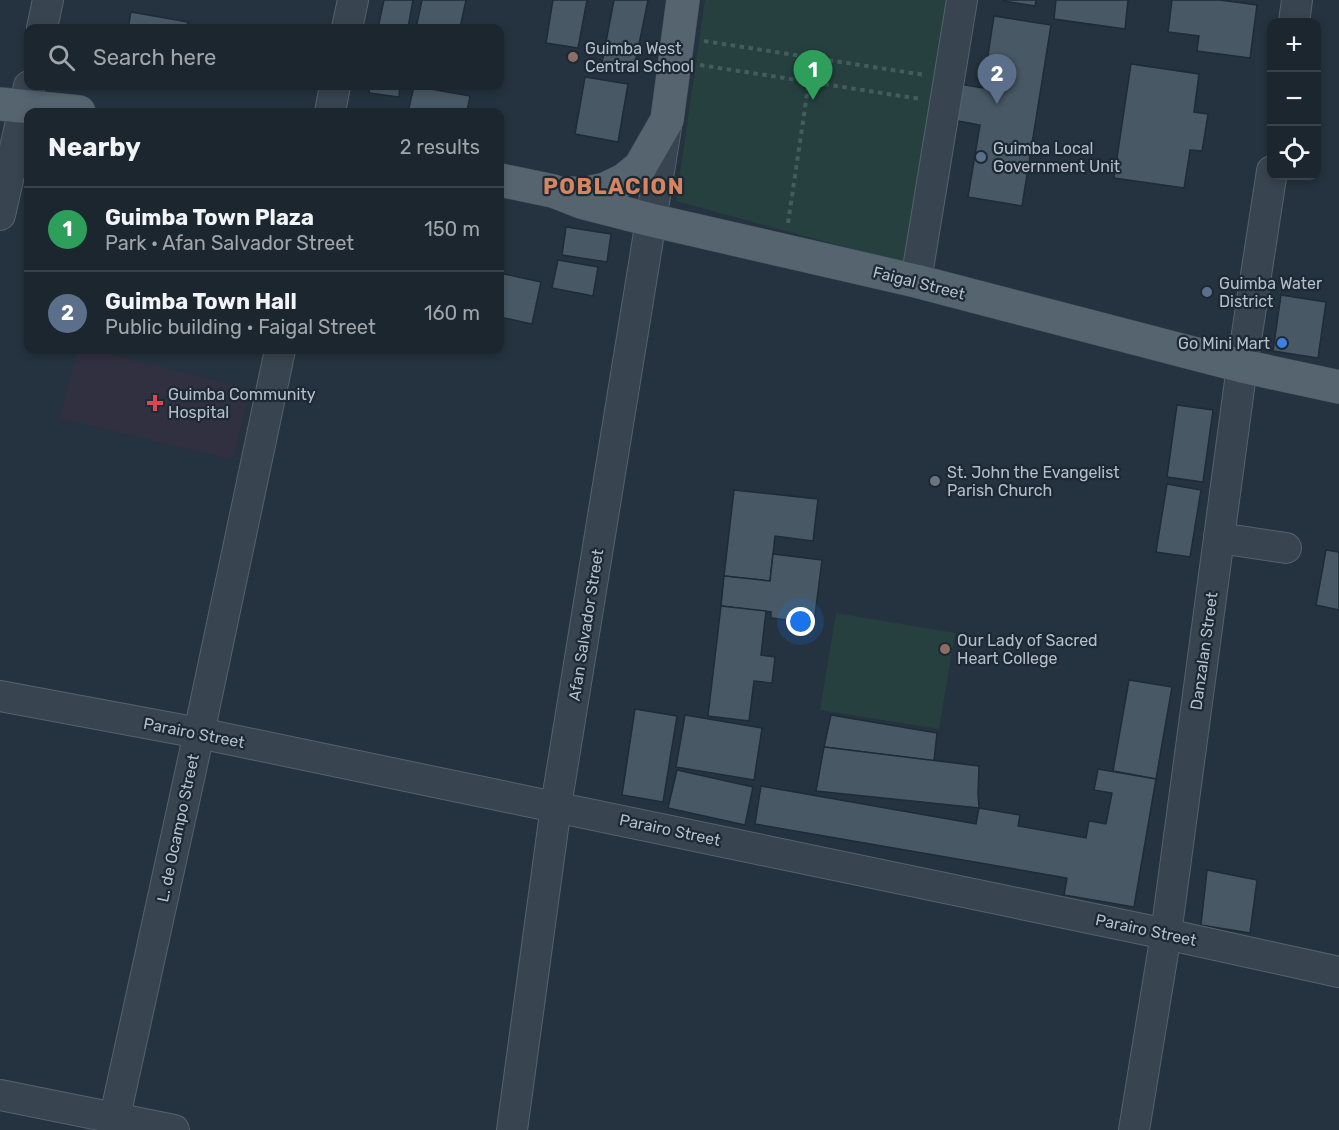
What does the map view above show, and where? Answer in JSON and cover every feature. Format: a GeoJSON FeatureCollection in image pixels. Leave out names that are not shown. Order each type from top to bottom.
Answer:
{"type":"FeatureCollection","features":[{"type":"Feature","properties":{"kind":"main road","name":"Afan Salvador Street"},"geometry":{"type":"LineString","coordinates":[[553,191],[583,194],[605,189],[624,180],[640,167],[667,120],[683,0]]}},
{"type":"Feature","properties":{"kind":"main road"},"geometry":{"type":"LineString","coordinates":[[18,98],[62,108]]}},
{"type":"Feature","properties":{"kind":"main road","name":"Faigal Street"},"geometry":{"type":"LineString","coordinates":[[504,181],[553,191],[581,202],[651,220],[916,281],[1242,366],[1339,387]]}},
{"type":"Feature","properties":{"kind":"street"},"geometry":{"type":"LineString","coordinates":[[43,24],[48,0]]}},
{"type":"Feature","properties":{"kind":"street"},"geometry":{"type":"LineString","coordinates":[[348,24],[353,0]]}},
{"type":"Feature","properties":{"kind":"street"},"geometry":{"type":"LineString","coordinates":[[916,281],[962,0]]}},
{"type":"Feature","properties":{"kind":"street"},"geometry":{"type":"LineString","coordinates":[[1295,18],[1297,0]]}},
{"type":"Feature","properties":{"kind":"street"},"geometry":{"type":"LineString","coordinates":[[331,108],[334,90]]}},
{"type":"Feature","properties":{"kind":"street"},"geometry":{"type":"LineString","coordinates":[[0,215],[18,98]]}},
{"type":"Feature","properties":{"kind":"street","name":"Afan Salvador Street"},"geometry":{"type":"LineString","coordinates":[[512,1130],[556,806],[667,120]]}},
{"type":"Feature","properties":{"kind":"street","name":"Danzalan Street"},"geometry":{"type":"LineString","coordinates":[[1134,1130],[1166,934],[1242,366],[1271,180]]}},
{"type":"Feature","properties":{"kind":"street","name":"L. de Ocampo Street"},"geometry":{"type":"LineString","coordinates":[[113,1124],[279,354]]}},
{"type":"Feature","properties":{"kind":"street"},"geometry":{"type":"LineString","coordinates":[[1219,538],[1286,548]]}},
{"type":"Feature","properties":{"kind":"street","name":"Parairo Street"},"geometry":{"type":"LineString","coordinates":[[0,696],[199,733],[556,806],[1339,972]]}},
{"type":"Feature","properties":{"kind":"street"},"geometry":{"type":"LineString","coordinates":[[0,1095],[113,1124],[174,1130]]}},
{"type":"Feature","properties":{"kind":"path"},"geometry":{"type":"LineString","coordinates":[[676,49],[809,81],[948,91]]}},
{"type":"Feature","properties":{"kind":"path"},"geometry":{"type":"LineString","coordinates":[[676,49],[948,91]]}},
{"type":"Feature","properties":{"kind":"path"},"geometry":{"type":"LineString","coordinates":[[784,251],[809,81]]}},
{"type":"Feature","properties":{"kind":"shaded area","name":"Guimba Community Hospital"},"geometry":{"type":"Polygon","coordinates":[[[76,354],[108,354],[250,389],[232,460],[60,418],[76,354]]]}},
{"type":"Feature","properties":{"kind":"green space"},"geometry":{"type":"Polygon","coordinates":[[[705,0],[951,0],[911,265],[676,201],[705,0]]]}},
{"type":"Feature","properties":{"kind":"green space"},"geometry":{"type":"Polygon","coordinates":[[[836,613],[955,633],[939,729],[820,710],[836,613]]]}},
{"type":"Feature","properties":{"kind":"building"},"geometry":{"type":"Polygon","coordinates":[[[384,0],[413,0],[409,24],[379,24],[384,0]]]}},
{"type":"Feature","properties":{"kind":"building"},"geometry":{"type":"Polygon","coordinates":[[[422,0],[466,0],[461,24],[417,24],[422,0]]]}},
{"type":"Feature","properties":{"kind":"building"},"geometry":{"type":"Polygon","coordinates":[[[553,0],[587,0],[578,48],[546,43],[553,0]]]}},
{"type":"Feature","properties":{"kind":"building"},"geometry":{"type":"Polygon","coordinates":[[[614,0],[648,0],[633,74],[601,68],[614,0]]]}},
{"type":"Feature","properties":{"kind":"building"},"geometry":{"type":"Polygon","coordinates":[[[1003,0],[1036,0],[1035,6],[1003,0]]]}},
{"type":"Feature","properties":{"kind":"building"},"geometry":{"type":"Polygon","coordinates":[[[1056,0],[1128,0],[1125,29],[1054,19],[1056,0]]]}},
{"type":"Feature","properties":{"kind":"building"},"geometry":{"type":"Polygon","coordinates":[[[1172,0],[1220,0],[1257,5],[1250,58],[1197,51],[1199,36],[1168,32],[1172,0]]]}},
{"type":"Feature","properties":{"kind":"building"},"geometry":{"type":"Polygon","coordinates":[[[131,12],[188,22],[187,24],[129,24],[131,12]]]}},
{"type":"Feature","properties":{"kind":"building"},"geometry":{"type":"Polygon","coordinates":[[[994,16],[1051,25],[1022,206],[968,197],[980,125],[953,120],[959,84],[983,88],[994,16]]]}},
{"type":"Feature","properties":{"kind":"building"},"geometry":{"type":"Polygon","coordinates":[[[1131,64],[1199,74],[1194,112],[1208,114],[1202,151],[1190,150],[1184,188],[1114,178],[1131,64]]]}},
{"type":"Feature","properties":{"kind":"building"},"geometry":{"type":"Polygon","coordinates":[[[585,77],[628,84],[618,142],[575,134],[585,77]]]}},
{"type":"Feature","properties":{"kind":"building"},"geometry":{"type":"Polygon","coordinates":[[[369,90],[400,90],[399,97],[369,93],[369,90]]]}},
{"type":"Feature","properties":{"kind":"building"},"geometry":{"type":"Polygon","coordinates":[[[413,90],[436,90],[470,96],[468,108],[409,108],[413,90]]]}},
{"type":"Feature","properties":{"kind":"building"},"geometry":{"type":"Polygon","coordinates":[[[566,227],[611,234],[607,262],[562,255],[566,227]]]}},
{"type":"Feature","properties":{"kind":"building"},"geometry":{"type":"Polygon","coordinates":[[[558,260],[598,267],[593,296],[552,288],[558,260]]]}},
{"type":"Feature","properties":{"kind":"building"},"geometry":{"type":"Polygon","coordinates":[[[504,274],[541,282],[532,324],[504,318],[504,274]]]}},
{"type":"Feature","properties":{"kind":"building"},"geometry":{"type":"Polygon","coordinates":[[[1281,295],[1326,302],[1318,358],[1273,351],[1281,295]]]}},
{"type":"Feature","properties":{"kind":"building"},"geometry":{"type":"Polygon","coordinates":[[[1177,405],[1213,410],[1203,482],[1167,477],[1177,405]]]}},
{"type":"Feature","properties":{"kind":"building"},"geometry":{"type":"Polygon","coordinates":[[[1167,484],[1201,490],[1190,557],[1156,552],[1167,484]]]}},
{"type":"Feature","properties":{"kind":"building"},"geometry":{"type":"Polygon","coordinates":[[[734,490],[818,499],[813,541],[775,536],[770,581],[724,576],[734,490]]]}},
{"type":"Feature","properties":{"kind":"building"},"geometry":{"type":"Polygon","coordinates":[[[1326,550],[1339,552],[1339,610],[1316,605],[1326,550]]]}},
{"type":"Feature","properties":{"kind":"building"},"geometry":{"type":"Polygon","coordinates":[[[773,554],[822,560],[814,623],[771,618],[771,612],[721,606],[724,576],[770,581],[773,554]]]}},
{"type":"Feature","properties":{"kind":"building"},"geometry":{"type":"Polygon","coordinates":[[[721,606],[766,611],[761,655],[775,657],[772,683],[754,681],[749,721],[708,716],[721,606]]]}},
{"type":"Feature","properties":{"kind":"building"},"geometry":{"type":"Polygon","coordinates":[[[1129,680],[1172,687],[1156,779],[1113,771],[1129,680]]]}},
{"type":"Feature","properties":{"kind":"building"},"geometry":{"type":"Polygon","coordinates":[[[635,709],[677,716],[663,802],[622,795],[635,709]]]}},
{"type":"Feature","properties":{"kind":"building"},"geometry":{"type":"Polygon","coordinates":[[[685,715],[762,728],[754,780],[676,767],[685,715]]]}},
{"type":"Feature","properties":{"kind":"building"},"geometry":{"type":"Polygon","coordinates":[[[831,715],[937,733],[934,761],[824,747],[831,715]]]}},
{"type":"Feature","properties":{"kind":"building"},"geometry":{"type":"Polygon","coordinates":[[[824,747],[979,766],[979,808],[816,791],[824,747]]]}},
{"type":"Feature","properties":{"kind":"building"},"geometry":{"type":"Polygon","coordinates":[[[1098,769],[1156,779],[1134,907],[1064,895],[1067,878],[755,824],[761,786],[976,824],[979,808],[1020,815],[1018,826],[1086,838],[1089,821],[1106,824],[1112,793],[1094,790],[1098,769]]]}},
{"type":"Feature","properties":{"kind":"building"},"geometry":{"type":"Polygon","coordinates":[[[677,770],[753,787],[745,825],[668,808],[677,770]]]}},
{"type":"Feature","properties":{"kind":"building"},"geometry":{"type":"Polygon","coordinates":[[[1207,870],[1257,880],[1250,933],[1201,925],[1207,870]]]}},
{"type":"Feature","properties":{"kind":"place","name":"Guimba West Central School"},"geometry":{"type":"Point","coordinates":[573,57]}},
{"type":"Feature","properties":{"kind":"place","name":"Guimba Town Plaza"},"geometry":{"type":"Point","coordinates":[813,100]}},
{"type":"Feature","properties":{"kind":"place","name":"Guimba Town Hall"},"geometry":{"type":"Point","coordinates":[997,104]}},
{"type":"Feature","properties":{"kind":"place","name":"Guimba Local Government Unit"},"geometry":{"type":"Point","coordinates":[981,157]}},
{"type":"Feature","properties":{"kind":"place","name":"Guimba Water District"},"geometry":{"type":"Point","coordinates":[1207,292]}},
{"type":"Feature","properties":{"kind":"place","name":"Go Mini Mart"},"geometry":{"type":"Point","coordinates":[1282,343]}},
{"type":"Feature","properties":{"kind":"place","name":"Guimba Community Hospital"},"geometry":{"type":"Point","coordinates":[155,403]}},
{"type":"Feature","properties":{"kind":"place","name":"St. John the Evangelist Parish Church"},"geometry":{"type":"Point","coordinates":[935,481]}},
{"type":"Feature","properties":{"kind":"place","name":"Our Lady of Sacred Heart College"},"geometry":{"type":"Point","coordinates":[945,649]}},
{"type":"Feature","properties":{"kind":"district","name":"POBLACION"},"geometry":{"type":"Point","coordinates":[614,186]}}]}
